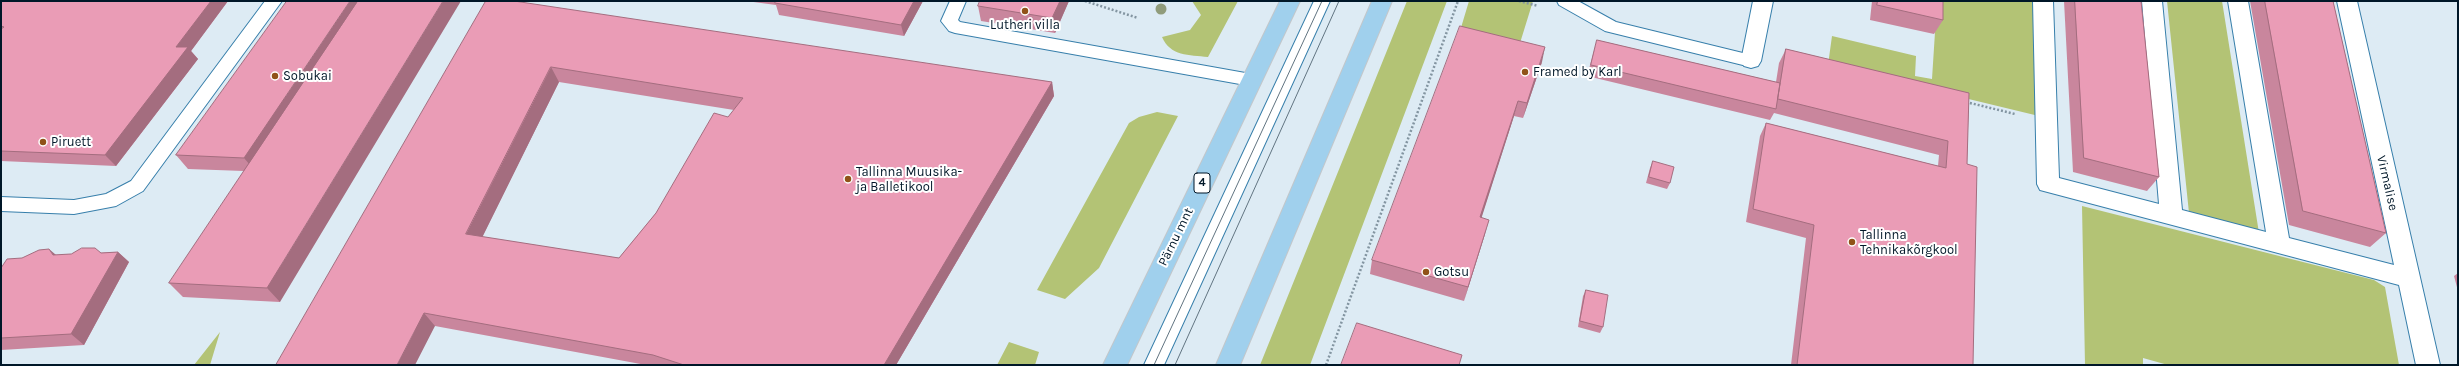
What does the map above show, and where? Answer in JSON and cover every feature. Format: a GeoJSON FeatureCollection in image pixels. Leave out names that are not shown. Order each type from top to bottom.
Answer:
{"type":"FeatureCollection","features":[{"type":"Feature","properties":{"kind":"main road","name":"Pärnu mnt"},"geometry":{"type":"LineString","coordinates":[[1115,365],[1290,1]]}},
{"type":"Feature","properties":{"kind":"main road"},"geometry":{"type":"LineString","coordinates":[[1228,365],[1382,1]]}},
{"type":"Feature","properties":{"kind":"street"},"geometry":{"type":"LineString","coordinates":[[1751,61],[1763,1]]}},
{"type":"Feature","properties":{"kind":"street"},"geometry":{"type":"LineString","coordinates":[[2044,1],[2048,184],[2408,278]]}},
{"type":"Feature","properties":{"kind":"street"},"geometry":{"type":"LineString","coordinates":[[2152,1],[2171,216]]}},
{"type":"Feature","properties":{"kind":"street"},"geometry":{"type":"LineString","coordinates":[[2238,1],[2279,245]]}},
{"type":"Feature","properties":{"kind":"street","name":"Virmalise"},"geometry":{"type":"LineString","coordinates":[[2347,1],[2428,365]]}},
{"type":"Feature","properties":{"kind":"lane"},"geometry":{"type":"LineString","coordinates":[[1,204],[74,207],[110,201],[137,186],[274,1]]}},
{"type":"Feature","properties":{"kind":"lane"},"geometry":{"type":"LineString","coordinates":[[958,1],[949,21],[955,27],[1251,80]]}},
{"type":"Feature","properties":{"kind":"lane"},"geometry":{"type":"LineString","coordinates":[[1154,365],[1322,1]]}},
{"type":"Feature","properties":{"kind":"lane"},"geometry":{"type":"LineString","coordinates":[[1565,1],[1611,27],[1751,61]]}},
{"type":"Feature","properties":{"kind":"path"},"geometry":{"type":"LineString","coordinates":[[1085,1],[1138,18]]}},
{"type":"Feature","properties":{"kind":"path"},"geometry":{"type":"LineString","coordinates":[[1326,365],[1458,1]]}},
{"type":"Feature","properties":{"kind":"path"},"geometry":{"type":"LineString","coordinates":[[1962,101],[2047,121]]}},
{"type":"Feature","properties":{"kind":"green space"},"geometry":{"type":"Polygon","coordinates":[[[1192,1],[1238,1],[1208,57],[1187,55],[1175,51],[1165,43],[1162,37],[1190,30],[1201,15],[1192,1]]]}},
{"type":"Feature","properties":{"kind":"green space"},"geometry":{"type":"Polygon","coordinates":[[[1407,1],[1447,1],[1310,365],[1260,365],[1407,1]]]}},
{"type":"Feature","properties":{"kind":"green space"},"geometry":{"type":"Polygon","coordinates":[[[1469,1],[1533,1],[1516,56],[1457,41],[1469,1]]]}},
{"type":"Feature","properties":{"kind":"green space"},"geometry":{"type":"Polygon","coordinates":[[[1937,1],[2039,1],[2043,117],[1828,65],[1832,36],[1916,56],[1915,76],[1932,79],[1937,1]]]}},
{"type":"Feature","properties":{"kind":"green space"},"geometry":{"type":"Polygon","coordinates":[[[2167,1],[2222,1],[2259,233],[2189,213],[2167,1]]]}},
{"type":"Feature","properties":{"kind":"green space"},"geometry":{"type":"Polygon","coordinates":[[[1157,112],[1178,116],[1099,268],[1065,299],[1037,290],[1129,123],[1139,117],[1157,112]]]}},
{"type":"Feature","properties":{"kind":"green space"},"geometry":{"type":"Polygon","coordinates":[[[2082,206],[2374,280],[2385,287],[2399,365],[2168,365],[2143,358],[2143,365],[2085,365],[2082,206]]]}},
{"type":"Feature","properties":{"kind":"green space"},"geometry":{"type":"Polygon","coordinates":[[[220,332],[210,365],[194,365],[220,332]]]}},
{"type":"Feature","properties":{"kind":"green space"},"geometry":{"type":"Polygon","coordinates":[[[1009,342],[1039,352],[1035,365],[997,365],[1009,342]]]}},
{"type":"Feature","properties":{"kind":"building"},"geometry":{"type":"Polygon","coordinates":[[[1,1],[211,1],[176,47],[188,47],[105,155],[1,151],[1,29],[4,27],[1,26],[1,1]]]}},
{"type":"Feature","properties":{"kind":"building"},"geometry":{"type":"Polygon","coordinates":[[[287,1],[350,1],[244,158],[176,155],[287,1]]]}},
{"type":"Feature","properties":{"kind":"building"},"geometry":{"type":"Polygon","coordinates":[[[358,1],[443,1],[267,288],[169,283],[358,1]]]}},
{"type":"Feature","properties":{"kind":"building","name":"Tallinna Muusika- ja Balletikool"},"geometry":{"type":"Polygon","coordinates":[[[486,1],[514,1],[1052,82],[884,365],[684,365],[653,355],[424,313],[397,365],[276,365],[486,1]],[[551,67],[466,234],[619,258],[656,213],[714,113],[728,117],[743,98],[551,67]]]}},
{"type":"Feature","properties":{"kind":"building"},"geometry":{"type":"Polygon","coordinates":[[[776,1],[914,1],[901,25],[775,3],[776,1]]]}},
{"type":"Feature","properties":{"kind":"building"},"geometry":{"type":"Polygon","coordinates":[[[980,1],[1060,1],[1052,18],[978,6],[980,1]]]}},
{"type":"Feature","properties":{"kind":"building"},"geometry":{"type":"Polygon","coordinates":[[[1878,1],[1943,1],[1943,20],[1877,5],[1878,1]]]}},
{"type":"Feature","properties":{"kind":"building"},"geometry":{"type":"Polygon","coordinates":[[[2075,1],[2141,1],[2159,177],[2084,158],[2075,1]]]}},
{"type":"Feature","properties":{"kind":"building"},"geometry":{"type":"Polygon","coordinates":[[[2265,1],[2333,1],[2386,233],[2303,211],[2265,1]]]}},
{"type":"Feature","properties":{"kind":"building"},"geometry":{"type":"Polygon","coordinates":[[[1460,26],[1545,47],[1527,103],[1518,101],[1480,217],[1489,220],[1468,287],[1372,260],[1460,26]]]}},
{"type":"Feature","properties":{"kind":"building"},"geometry":{"type":"Polygon","coordinates":[[[1597,40],[1780,83],[1776,109],[1591,65],[1597,40]]]}},
{"type":"Feature","properties":{"kind":"building"},"geometry":{"type":"Polygon","coordinates":[[[1786,49],[1969,93],[1967,164],[1977,167],[1973,365],[1797,365],[1814,225],[1753,209],[1766,123],[1946,168],[1948,141],[1778,99],[1786,49]]]}},
{"type":"Feature","properties":{"kind":"building"},"geometry":{"type":"Polygon","coordinates":[[[1653,161],[1674,167],[1670,183],[1649,177],[1653,161]]]}},
{"type":"Feature","properties":{"kind":"building"},"geometry":{"type":"Polygon","coordinates":[[[82,248],[95,248],[101,253],[118,252],[71,334],[1,338],[1,268],[7,259],[22,258],[39,250],[49,249],[53,255],[71,254],[82,248]]]}},
{"type":"Feature","properties":{"kind":"building"},"geometry":{"type":"Polygon","coordinates":[[[1586,290],[1608,295],[1603,327],[1580,321],[1586,290]]]}},
{"type":"Feature","properties":{"kind":"building"},"geometry":{"type":"Polygon","coordinates":[[[1357,323],[1462,355],[1459,365],[1341,365],[1357,323]]]}},
{"type":"Feature","properties":{"kind":"tram line"},"geometry":{"type":"LineString","coordinates":[[1154,365],[1322,1]]}},
{"type":"Feature","properties":{"kind":"tram line"},"geometry":{"type":"LineString","coordinates":[[1175,365],[1339,1]]}},
{"type":"Feature","properties":{"kind":"place","name":"Lutheri villa"},"geometry":{"type":"Point","coordinates":[1025,11]}},
{"type":"Feature","properties":{"kind":"place","name":"Framed by Karl"},"geometry":{"type":"Point","coordinates":[1525,72]}},
{"type":"Feature","properties":{"kind":"place","name":"Sobukai"},"geometry":{"type":"Point","coordinates":[275,76]}},
{"type":"Feature","properties":{"kind":"place","name":"Piruett"},"geometry":{"type":"Point","coordinates":[43,142]}},
{"type":"Feature","properties":{"kind":"place","name":"Tallinna Muusika- ja Balletikool"},"geometry":{"type":"Point","coordinates":[848,179]}},
{"type":"Feature","properties":{"kind":"place","name":"Tallinna Tehnikakõrgkool"},"geometry":{"type":"Point","coordinates":[1852,242]}},
{"type":"Feature","properties":{"kind":"place","name":"Gotsu"},"geometry":{"type":"Point","coordinates":[1426,272]}}]}
